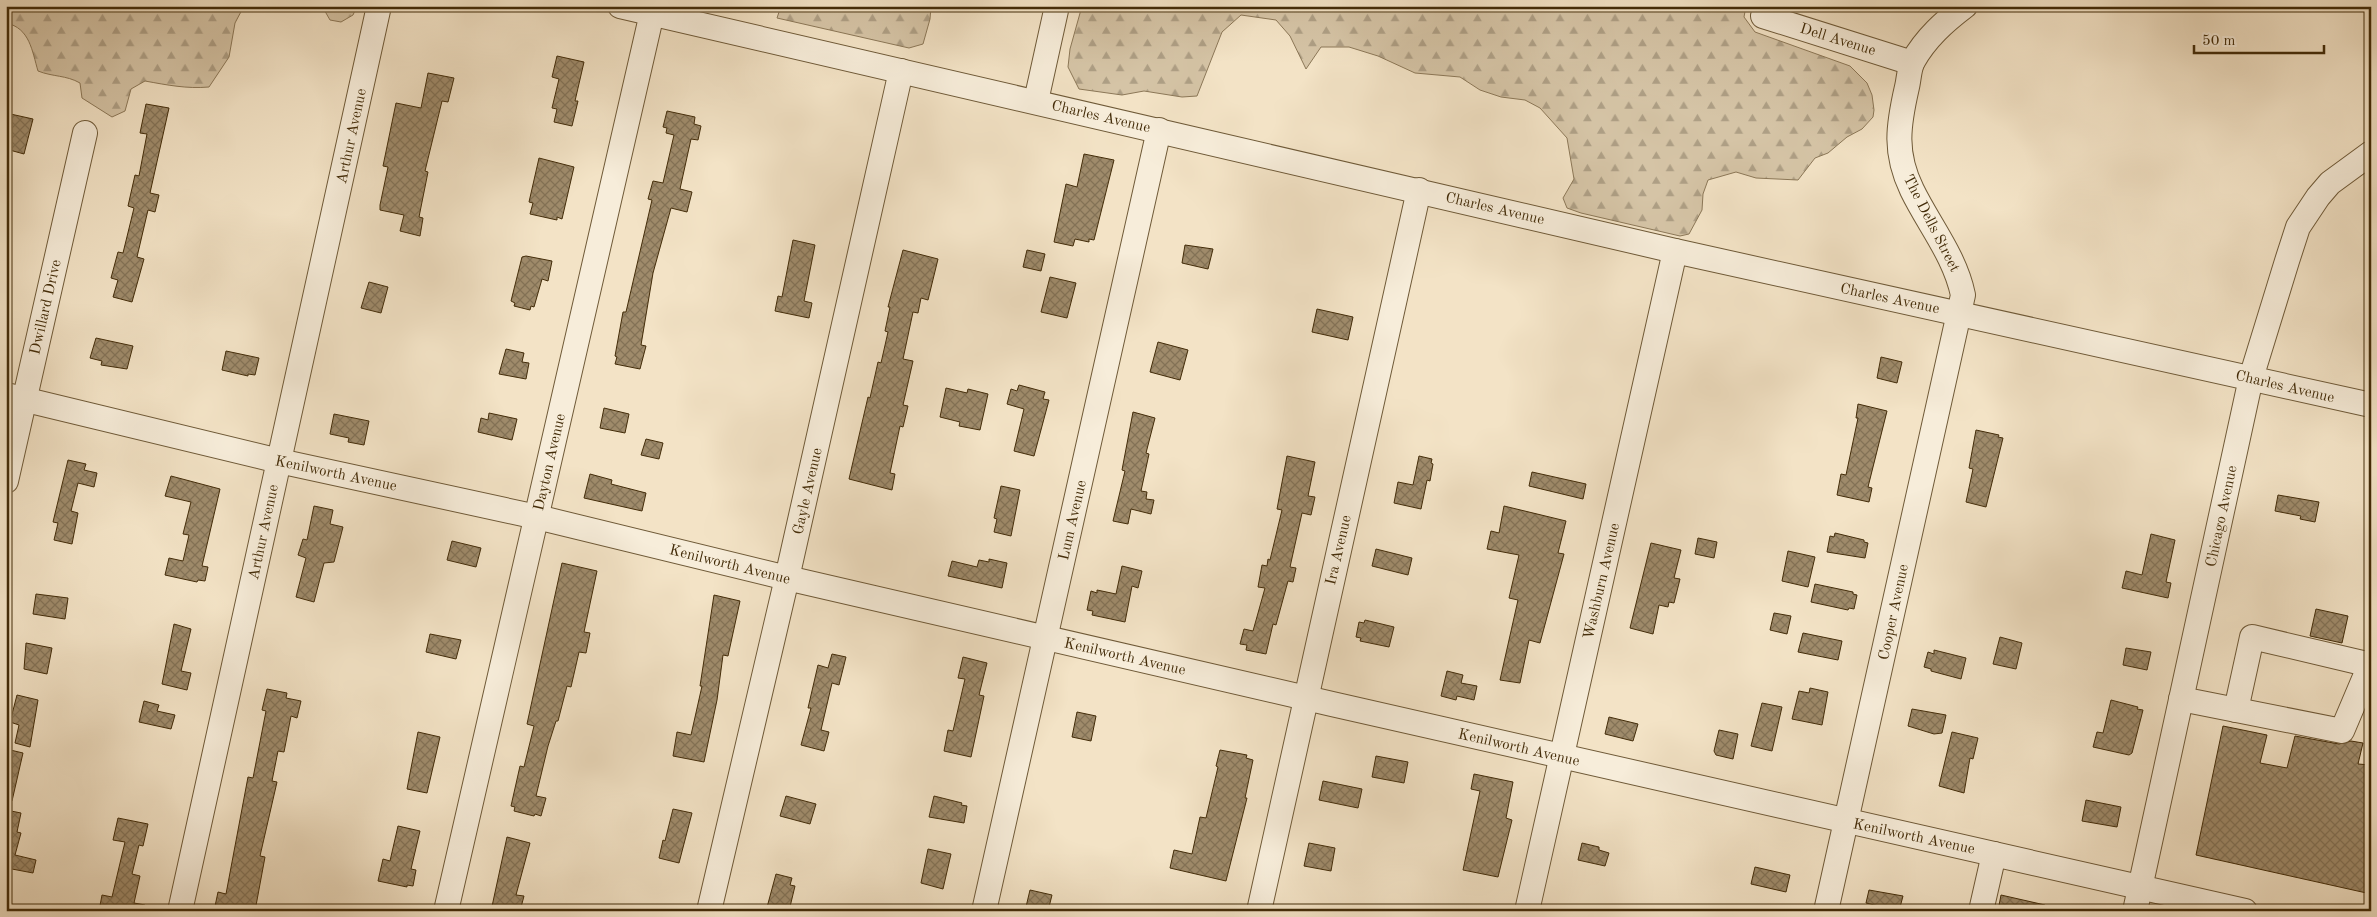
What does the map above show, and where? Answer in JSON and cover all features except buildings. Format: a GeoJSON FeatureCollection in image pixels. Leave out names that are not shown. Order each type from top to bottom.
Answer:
{"type":"FeatureCollection","features":[{"type":"Feature","properties":{"kind":"street","name":"Arthur Avenue"},"geometry":{"type":"LineString","coordinates":[[180,911],[379,6]]}},
{"type":"Feature","properties":{"kind":"street","name":"Charles Avenue"},"geometry":{"type":"LineString","coordinates":[[620,6],[1036,101],[1675,251],[2371,405]]}},
{"type":"Feature","properties":{"kind":"street"},"geometry":{"type":"LineString","coordinates":[[1036,101],[1057,6]]}},
{"type":"Feature","properties":{"kind":"street","name":"The Dells Street"},"geometry":{"type":"LineString","coordinates":[[1959,313],[1963,295],[1959,274],[1911,189],[1901,162],[1898,144],[1912,63],[1937,28],[1965,6]]}},
{"type":"Feature","properties":{"kind":"street","name":"Dayton Avenue"},"geometry":{"type":"LineString","coordinates":[[446,911],[652,13]]}},
{"type":"Feature","properties":{"kind":"street","name":"Dell Avenue"},"geometry":{"type":"LineString","coordinates":[[1763,16],[1912,63]]}},
{"type":"Feature","properties":{"kind":"street","name":"Gayle Avenue"},"geometry":{"type":"LineString","coordinates":[[709,911],[787,578],[901,71]]}},
{"type":"Feature","properties":{"kind":"street","name":"Lum Avenue"},"geometry":{"type":"LineString","coordinates":[[984,911],[1159,130]]}},
{"type":"Feature","properties":{"kind":"street","name":"Dwillard Drive"},"geometry":{"type":"LineString","coordinates":[[6,481],[15,398],[85,133]]}},
{"type":"Feature","properties":{"kind":"street","name":"Chicago Avenue"},"geometry":{"type":"LineString","coordinates":[[2135,911],[2251,378],[2298,227],[2318,196],[2330,182],[2371,152]]}},
{"type":"Feature","properties":{"kind":"street","name":"Ira Avenue"},"geometry":{"type":"LineString","coordinates":[[1259,911],[1419,190]]}},
{"type":"Feature","properties":{"kind":"street","name":"Washburn Avenue"},"geometry":{"type":"LineString","coordinates":[[1527,911],[1675,251]]}},
{"type":"Feature","properties":{"kind":"street","name":"Cooper Avenue"},"geometry":{"type":"LineString","coordinates":[[1826,911],[1959,313]]}},
{"type":"Feature","properties":{"kind":"street","name":"Kenilworth Avenue"},"geometry":{"type":"LineString","coordinates":[[15,398],[279,461],[537,517],[787,578],[1305,698],[2245,911]]}},
{"type":"Feature","properties":{"kind":"street"},"geometry":{"type":"LineString","coordinates":[[2181,699],[2236,710],[2342,730],[2371,665],[2252,636],[2236,710]]}},
{"type":"Feature","properties":{"kind":"street"},"geometry":{"type":"LineString","coordinates":[[1981,911],[1994,854]]}},
{"type":"Feature","properties":{"kind":"green space"},"geometry":{"type":"Polygon","coordinates":[[[6,6],[244,6],[235,23],[229,57],[209,87],[185,87],[145,81],[131,89],[125,111],[112,117],[82,98],[80,83],[38,71],[32,48],[25,35],[14,26],[6,23],[6,6]]]}},
{"type":"Feature","properties":{"kind":"green space"},"geometry":{"type":"Polygon","coordinates":[[[322,6],[357,6],[353,15],[341,22],[330,20],[322,6]]]}},
{"type":"Feature","properties":{"kind":"green space"},"geometry":{"type":"Polygon","coordinates":[[[781,6],[931,6],[930,19],[923,44],[909,48],[777,18],[781,6]]]}},
{"type":"Feature","properties":{"kind":"green space"},"geometry":{"type":"Polygon","coordinates":[[[1082,6],[1746,6],[1744,17],[1755,32],[1850,66],[1867,83],[1872,95],[1874,110],[1873,117],[1862,129],[1847,137],[1828,153],[1815,158],[1798,180],[1756,178],[1736,172],[1708,180],[1703,194],[1702,210],[1689,234],[1680,236],[1567,208],[1563,198],[1574,179],[1567,138],[1540,108],[1525,100],[1501,97],[1480,90],[1460,77],[1415,73],[1378,56],[1349,47],[1321,47],[1306,69],[1290,36],[1276,20],[1241,15],[1222,32],[1197,96],[1182,97],[1144,91],[1122,95],[1079,89],[1068,67],[1070,49],[1082,6]]]}}]}
